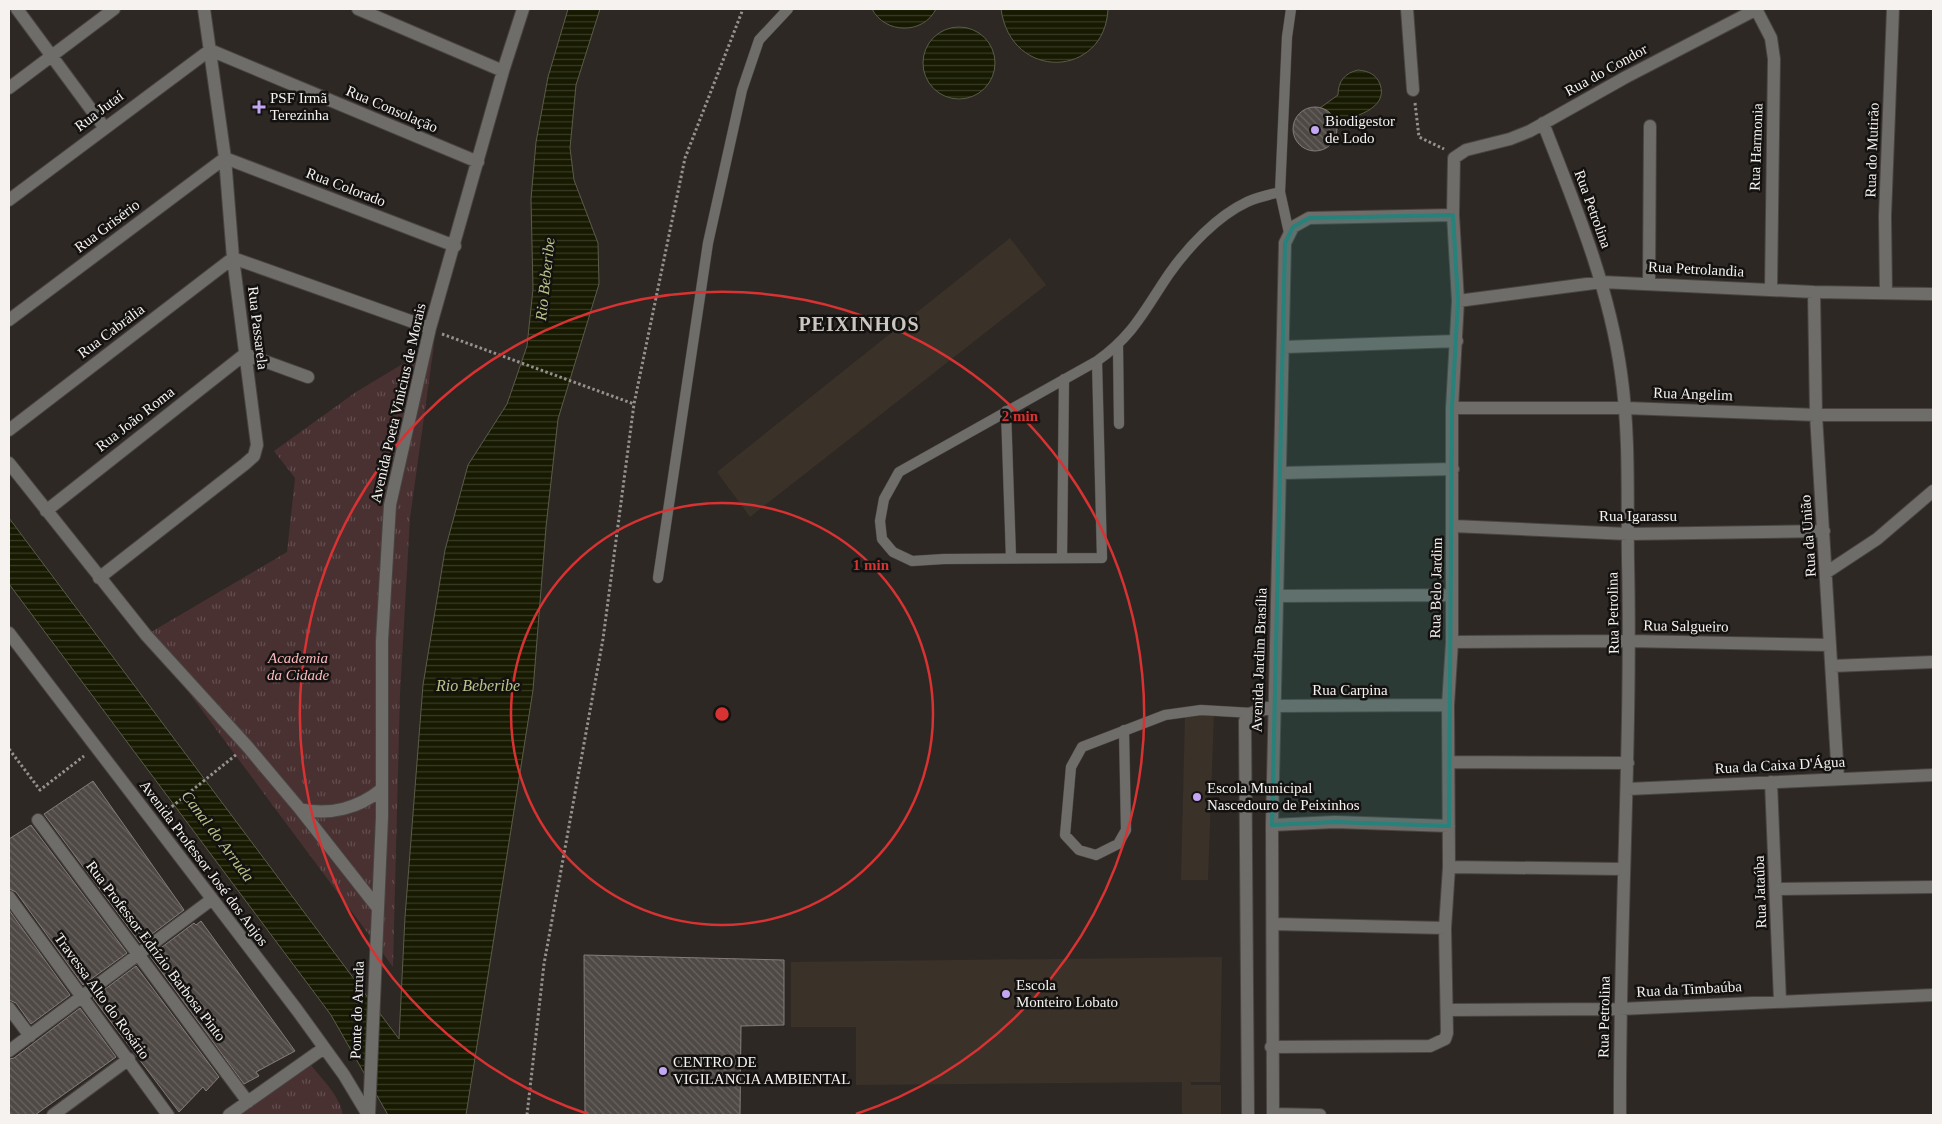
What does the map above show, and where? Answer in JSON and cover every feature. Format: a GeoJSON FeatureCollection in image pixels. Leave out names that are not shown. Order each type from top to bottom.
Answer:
{"type":"FeatureCollection","features":[{"type":"Feature","properties":{"kind":"street"},"geometry":{"type":"LineString","coordinates":[[17,9],[104,127]]}},
{"type":"Feature","properties":{"kind":"street"},"geometry":{"type":"LineString","coordinates":[[9,88],[114,9]]}},
{"type":"Feature","properties":{"kind":"street","name":"Rua Passarela"},"geometry":{"type":"LineString","coordinates":[[99,578],[254,456],[256,438],[233,258],[225,158],[204,9]]}},
{"type":"Feature","properties":{"kind":"street"},"geometry":{"type":"LineString","coordinates":[[358,9],[503,71]]}},
{"type":"Feature","properties":{"kind":"street","name":"Avenida Poeta Vinicius de Morais"},"geometry":{"type":"LineString","coordinates":[[377,907],[382,789],[382,641],[390,505],[430,328],[455,246],[503,71],[523,9]]}},
{"type":"Feature","properties":{"kind":"street"},"geometry":{"type":"LineString","coordinates":[[1407,9],[1414,90]]}},
{"type":"Feature","properties":{"kind":"street","name":"Rua do Condor"},"geometry":{"type":"LineString","coordinates":[[1461,152],[1510,140],[1756,9]]}},
{"type":"Feature","properties":{"kind":"street","name":"Rua Harmonia"},"geometry":{"type":"LineString","coordinates":[[1756,9],[1771,38],[1774,59],[1771,290]]}},
{"type":"Feature","properties":{"kind":"street","name":"Rua do Mutirão"},"geometry":{"type":"LineString","coordinates":[[1886,293],[1885,216],[1893,9]]}},
{"type":"Feature","properties":{"kind":"street","name":"Rua Jutaí"},"geometry":{"type":"LineString","coordinates":[[9,200],[104,127],[210,50]]}},
{"type":"Feature","properties":{"kind":"street","name":"Rua Consolação"},"geometry":{"type":"LineString","coordinates":[[210,50],[478,162]]}},
{"type":"Feature","properties":{"kind":"street","name":"Rua Petrolina"},"geometry":{"type":"LineString","coordinates":[[1543,123],[1582,222],[1602,282],[1615,338],[1626,408],[1629,445],[1630,641],[1628,790],[1623,869],[1620,1115]]}},
{"type":"Feature","properties":{"kind":"street"},"geometry":{"type":"LineString","coordinates":[[1649,283],[1650,126]]}},
{"type":"Feature","properties":{"kind":"street","name":"Rua Belo Jardim"},"geometry":{"type":"LineString","coordinates":[[1272,1047],[1430,1046],[1444,1039],[1447,1033],[1445,928],[1449,866],[1450,762],[1448,705],[1452,642],[1454,469],[1452,408],[1458,301],[1452,166],[1461,152]]}},
{"type":"Feature","properties":{"kind":"street","name":"Rua Colorado"},"geometry":{"type":"LineString","coordinates":[[225,158],[455,246]]}},
{"type":"Feature","properties":{"kind":"street","name":"Rua Grisério"},"geometry":{"type":"LineString","coordinates":[[9,320],[225,158]]}},
{"type":"Feature","properties":{"kind":"street"},"geometry":{"type":"LineString","coordinates":[[1289,233],[1300,221],[1309,218],[1453,215]]}},
{"type":"Feature","properties":{"kind":"street","name":"Avenida Jardim Brasília"},"geometry":{"type":"LineString","coordinates":[[1273,1115],[1272,825],[1274,706],[1282,473],[1285,243],[1289,233]]}},
{"type":"Feature","properties":{"kind":"street"},"geometry":{"type":"LineString","coordinates":[[233,258],[430,328]]}},
{"type":"Feature","properties":{"kind":"street","name":"Rua Cabrália"},"geometry":{"type":"LineString","coordinates":[[9,430],[233,258]]}},
{"type":"Feature","properties":{"kind":"street","name":"Rua Petrolandia"},"geometry":{"type":"LineString","coordinates":[[1458,301],[1602,282],[1814,292],[1933,294]]}},
{"type":"Feature","properties":{"kind":"street","name":"Rua da União"},"geometry":{"type":"LineString","coordinates":[[1814,292],[1816,415],[1838,778]]}},
{"type":"Feature","properties":{"kind":"street"},"geometry":{"type":"LineString","coordinates":[[1284,347],[1457,341]]}},
{"type":"Feature","properties":{"kind":"street"},"geometry":{"type":"LineString","coordinates":[[245,354],[308,377]]}},
{"type":"Feature","properties":{"kind":"street","name":"Rua João Roma"},"geometry":{"type":"LineString","coordinates":[[46,511],[245,354]]}},
{"type":"Feature","properties":{"kind":"street","name":"Rua Angelim"},"geometry":{"type":"LineString","coordinates":[[1452,408],[1626,408],[1816,415],[1933,415]]}},
{"type":"Feature","properties":{"kind":"street"},"geometry":{"type":"LineString","coordinates":[[9,463],[146,636],[247,746],[300,809],[377,907]]}},
{"type":"Feature","properties":{"kind":"street"},"geometry":{"type":"LineString","coordinates":[[1282,473],[1454,469]]}},
{"type":"Feature","properties":{"kind":"street"},"geometry":{"type":"LineString","coordinates":[[1827,572],[1877,539],[1933,491]]}},
{"type":"Feature","properties":{"kind":"street","name":"Rua Igarassu"},"geometry":{"type":"LineString","coordinates":[[1453,526],[1628,534],[1824,531]]}},
{"type":"Feature","properties":{"kind":"street"},"geometry":{"type":"LineString","coordinates":[[1278,596],[1452,595]]}},
{"type":"Feature","properties":{"kind":"street","name":"Avenida Professor José dos Anjos"},"geometry":{"type":"LineString","coordinates":[[9,633],[324,1048],[369,1115]]}},
{"type":"Feature","properties":{"kind":"street","name":"Rua Salgueiro"},"geometry":{"type":"LineString","coordinates":[[1452,642],[1630,641],[1830,645]]}},
{"type":"Feature","properties":{"kind":"street"},"geometry":{"type":"LineString","coordinates":[[1832,666],[1933,662]]}},
{"type":"Feature","properties":{"kind":"street","name":"Rua Carpina"},"geometry":{"type":"LineString","coordinates":[[1252,713],[1274,706],[1448,705]]}},
{"type":"Feature","properties":{"kind":"street","name":"Avenida Jardim Brasília"},"geometry":{"type":"LineString","coordinates":[[1248,1115],[1244,724],[1252,713]]}},
{"type":"Feature","properties":{"kind":"street"},"geometry":{"type":"LineString","coordinates":[[1450,762],[1628,763]]}},
{"type":"Feature","properties":{"kind":"street","name":"Rua da Caixa D'Água"},"geometry":{"type":"LineString","coordinates":[[1628,790],[1838,778],[1933,775]]}},
{"type":"Feature","properties":{"kind":"street","name":"Rua Jataúba"},"geometry":{"type":"LineString","coordinates":[[1771,782],[1780,1001]]}},
{"type":"Feature","properties":{"kind":"street"},"geometry":{"type":"LineString","coordinates":[[300,809],[312,812],[355,807],[368,801],[382,789]]}},
{"type":"Feature","properties":{"kind":"street","name":"Rua Professor Edrízio Barbosa Pinto"},"geometry":{"type":"LineString","coordinates":[[38,820],[248,1102]]}},
{"type":"Feature","properties":{"kind":"street"},"geometry":{"type":"LineString","coordinates":[[1272,825],[1335,822],[1449,826]]}},
{"type":"Feature","properties":{"kind":"street"},"geometry":{"type":"LineString","coordinates":[[1449,866],[1623,869]]}},
{"type":"Feature","properties":{"kind":"street"},"geometry":{"type":"LineString","coordinates":[[1776,889],[1933,887]]}},
{"type":"Feature","properties":{"kind":"street","name":"Travessa Alto do Rosário"},"geometry":{"type":"LineString","coordinates":[[9,898],[168,1115]]}},
{"type":"Feature","properties":{"kind":"street"},"geometry":{"type":"LineString","coordinates":[[9,1051],[83,998],[211,900]]}},
{"type":"Feature","properties":{"kind":"street","name":"Ponte do Arruda"},"geometry":{"type":"LineString","coordinates":[[369,1115],[377,907]]}},
{"type":"Feature","properties":{"kind":"street"},"geometry":{"type":"LineString","coordinates":[[1273,924],[1445,928]]}},
{"type":"Feature","properties":{"kind":"street","name":"Rua da Timbaúba"},"geometry":{"type":"LineString","coordinates":[[1447,1010],[1620,1008],[1933,995]]}},
{"type":"Feature","properties":{"kind":"street"},"geometry":{"type":"LineString","coordinates":[[9,1008],[30,1036]]}},
{"type":"Feature","properties":{"kind":"street"},"geometry":{"type":"LineString","coordinates":[[229,1115],[324,1048]]}},
{"type":"Feature","properties":{"kind":"street"},"geometry":{"type":"LineString","coordinates":[[53,1115],[129,1060]]}},
{"type":"Feature","properties":{"kind":"street"},"geometry":{"type":"LineString","coordinates":[[1273,1115],[1320,1115]]}},
{"type":"Feature","properties":{"kind":"lane"},"geometry":{"type":"LineString","coordinates":[[658,578],[708,243],[742,90],[759,40],[788,9]]}},
{"type":"Feature","properties":{"kind":"lane"},"geometry":{"type":"LineString","coordinates":[[1289,233],[1280,192],[1287,37],[1291,9]]}},
{"type":"Feature","properties":{"kind":"lane"},"geometry":{"type":"LineString","coordinates":[[1097,361],[1102,558],[912,561],[893,552],[882,539],[880,521],[884,499],[900,472],[1097,361],[1118,346],[1145,312],[1170,273],[1205,231],[1247,202],[1280,192]]}},
{"type":"Feature","properties":{"kind":"lane"},"geometry":{"type":"LineString","coordinates":[[1118,346],[1119,424]]}},
{"type":"Feature","properties":{"kind":"lane"},"geometry":{"type":"LineString","coordinates":[[1062,558],[1064,379]]}},
{"type":"Feature","properties":{"kind":"lane"},"geometry":{"type":"LineString","coordinates":[[1006,411],[1011,558]]}},
{"type":"Feature","properties":{"kind":"lane"},"geometry":{"type":"LineString","coordinates":[[1124,730],[1126,830],[1118,844],[1096,855],[1079,850],[1065,835],[1071,767],[1082,747],[1124,730],[1166,715],[1201,710],[1252,713]]}},
{"type":"Feature","properties":{"kind":"path"},"geometry":{"type":"LineString","coordinates":[[527,1115],[544,964],[603,639],[634,404],[685,158],[743,9]]}},
{"type":"Feature","properties":{"kind":"path"},"geometry":{"type":"LineString","coordinates":[[1414,90],[1419,137],[1461,152]]}},
{"type":"Feature","properties":{"kind":"path"},"geometry":{"type":"LineString","coordinates":[[430,328],[472,346],[634,404]]}},
{"type":"Feature","properties":{"kind":"path"},"geometry":{"type":"LineString","coordinates":[[170,807],[247,746]]}},
{"type":"Feature","properties":{"kind":"path"},"geometry":{"type":"LineString","coordinates":[[9,749],[40,790],[95,748]]}},
{"type":"Feature","properties":{"kind":"highlighted area"},"geometry":{"type":"Polygon","coordinates":[[[1453,215],[1458,301],[1452,408],[1449,826],[1335,822],[1272,825],[1285,243],[1293,227],[1309,218],[1453,215]]]}},
{"type":"Feature","properties":{"kind":"shaded area"},"geometry":{"type":"Polygon","coordinates":[[[1010,238],[1046,285],[750,517],[717,472],[1010,238]]]}},
{"type":"Feature","properties":{"kind":"shaded area","name":"Escola Municipal Nascedouro de Peixinhos"},"geometry":{"type":"Polygon","coordinates":[[[1214,714],[1208,880],[1181,880],[1185,715],[1214,714]]]}},
{"type":"Feature","properties":{"kind":"shaded area","name":"Escola Monteiro Lobato"},"geometry":{"type":"Polygon","coordinates":[[[1222,957],[1220,1082],[1191,1082],[1191,1085],[1221,1085],[1221,1115],[1182,1115],[1182,1082],[856,1085],[856,1027],[791,1027],[791,962],[1222,957]]]}},
{"type":"Feature","properties":{"kind":"green space","name":"Academia da Cidade"},"geometry":{"type":"Polygon","coordinates":[[[434,345],[410,518],[400,694],[393,967],[146,635],[287,552],[295,478],[274,451],[356,392],[434,345]]]}},
{"type":"Feature","properties":{"kind":"green space"},"geometry":{"type":"Polygon","coordinates":[[[310,1064],[334,1094],[343,1115],[238,1115],[310,1064]]]}},
{"type":"Feature","properties":{"kind":"water","name":"Rio Beberibe"},"geometry":{"type":"Polygon","coordinates":[[[568,9],[600,9],[576,85],[570,148],[574,180],[598,243],[599,284],[558,419],[546,527],[533,690],[466,1115],[388,1115],[331,1015],[9,584],[9,518],[399,1039],[405,917],[423,685],[445,550],[468,465],[507,404],[527,346],[533,289],[531,199],[536,142],[548,77],[568,9]]]}},
{"type":"Feature","properties":{"kind":"water"},"geometry":{"type":"Polygon","coordinates":[[[872,9],[936,9],[922,23],[904,28],[886,23],[872,9]]]}},
{"type":"Feature","properties":{"kind":"water"},"geometry":{"type":"Polygon","coordinates":[[[1001,9],[1108,9],[1103,32],[1091,48],[1075,59],[1057,62],[1038,59],[1022,50],[1008,33],[1001,9]]]}},
{"type":"Feature","properties":{"kind":"water"},"geometry":{"type":"Polygon","coordinates":[[[959,27],[979,33],[989,43],[995,63],[989,83],[979,93],[959,99],[939,93],[929,83],[923,63],[929,43],[939,33],[959,27]]]}},
{"type":"Feature","properties":{"kind":"water","name":"Biodigestor de Lodo"},"geometry":{"type":"Polygon","coordinates":[[[1358,70],[1365,71],[1376,78],[1380,84],[1381,93],[1379,100],[1368,111],[1336,124],[1332,115],[1320,108],[1338,95],[1339,86],[1343,78],[1349,73],[1358,70]]]}},
{"type":"Feature","properties":{"kind":"building","name":"Biodigestor de Lodo"},"geometry":{"type":"Polygon","coordinates":[[[1315,107],[1327,111],[1333,117],[1337,129],[1333,141],[1327,147],[1315,151],[1303,147],[1297,141],[1293,129],[1297,117],[1303,111],[1315,107]]]}},
{"type":"Feature","properties":{"kind":"building"},"geometry":{"type":"Polygon","coordinates":[[[93,781],[184,910],[140,943],[44,814],[93,781]]]}},
{"type":"Feature","properties":{"kind":"building"},"geometry":{"type":"Polygon","coordinates":[[[31,825],[127,953],[83,985],[16,892],[9,889],[9,839],[31,825]]]}},
{"type":"Feature","properties":{"kind":"building"},"geometry":{"type":"Polygon","coordinates":[[[9,910],[70,995],[31,1024],[16,1003],[9,1000],[9,910]]]}},
{"type":"Feature","properties":{"kind":"building"},"geometry":{"type":"Polygon","coordinates":[[[201,921],[295,1051],[256,1072],[259,1076],[244,1084],[150,956],[194,923],[196,925],[201,921]]]}},
{"type":"Feature","properties":{"kind":"building","name":"CENTRO DE VIGILANCIA AMBIENTAL"},"geometry":{"type":"Polygon","coordinates":[[[584,955],[784,960],[784,1025],[741,1026],[740,1115],[585,1115],[584,955]]]}},
{"type":"Feature","properties":{"kind":"building"},"geometry":{"type":"Polygon","coordinates":[[[136,966],[219,1077],[206,1091],[203,1087],[179,1112],[93,998],[136,966]]]}},
{"type":"Feature","properties":{"kind":"building"},"geometry":{"type":"Polygon","coordinates":[[[80,1008],[116,1057],[35,1115],[9,1115],[9,1059],[14,1058],[80,1008]]]}},
{"type":"Feature","properties":{"kind":"place","name":"PSF Irmã Terezinha"},"geometry":{"type":"Point","coordinates":[259,107]}},
{"type":"Feature","properties":{"kind":"place","name":"Biodigestor de Lodo"},"geometry":{"type":"Point","coordinates":[1315,130]}},
{"type":"Feature","properties":{"kind":"place","name":"Escola Municipal Nascedouro de Peixinhos"},"geometry":{"type":"Point","coordinates":[1197,797]}},
{"type":"Feature","properties":{"kind":"place","name":"Escola Monteiro Lobato"},"geometry":{"type":"Point","coordinates":[1006,994]}},
{"type":"Feature","properties":{"kind":"place","name":"CENTRO DE VIGILANCIA AMBIENTAL"},"geometry":{"type":"Point","coordinates":[663,1071]}},
{"type":"Feature","properties":{"kind":"district","name":"PEIXINHOS"},"geometry":{"type":"Point","coordinates":[859,324]}},
{"type":"Feature","properties":{"kind":"water label","name":"Canal do Arruda"},"geometry":{"type":"Point","coordinates":[218,836]}}]}
